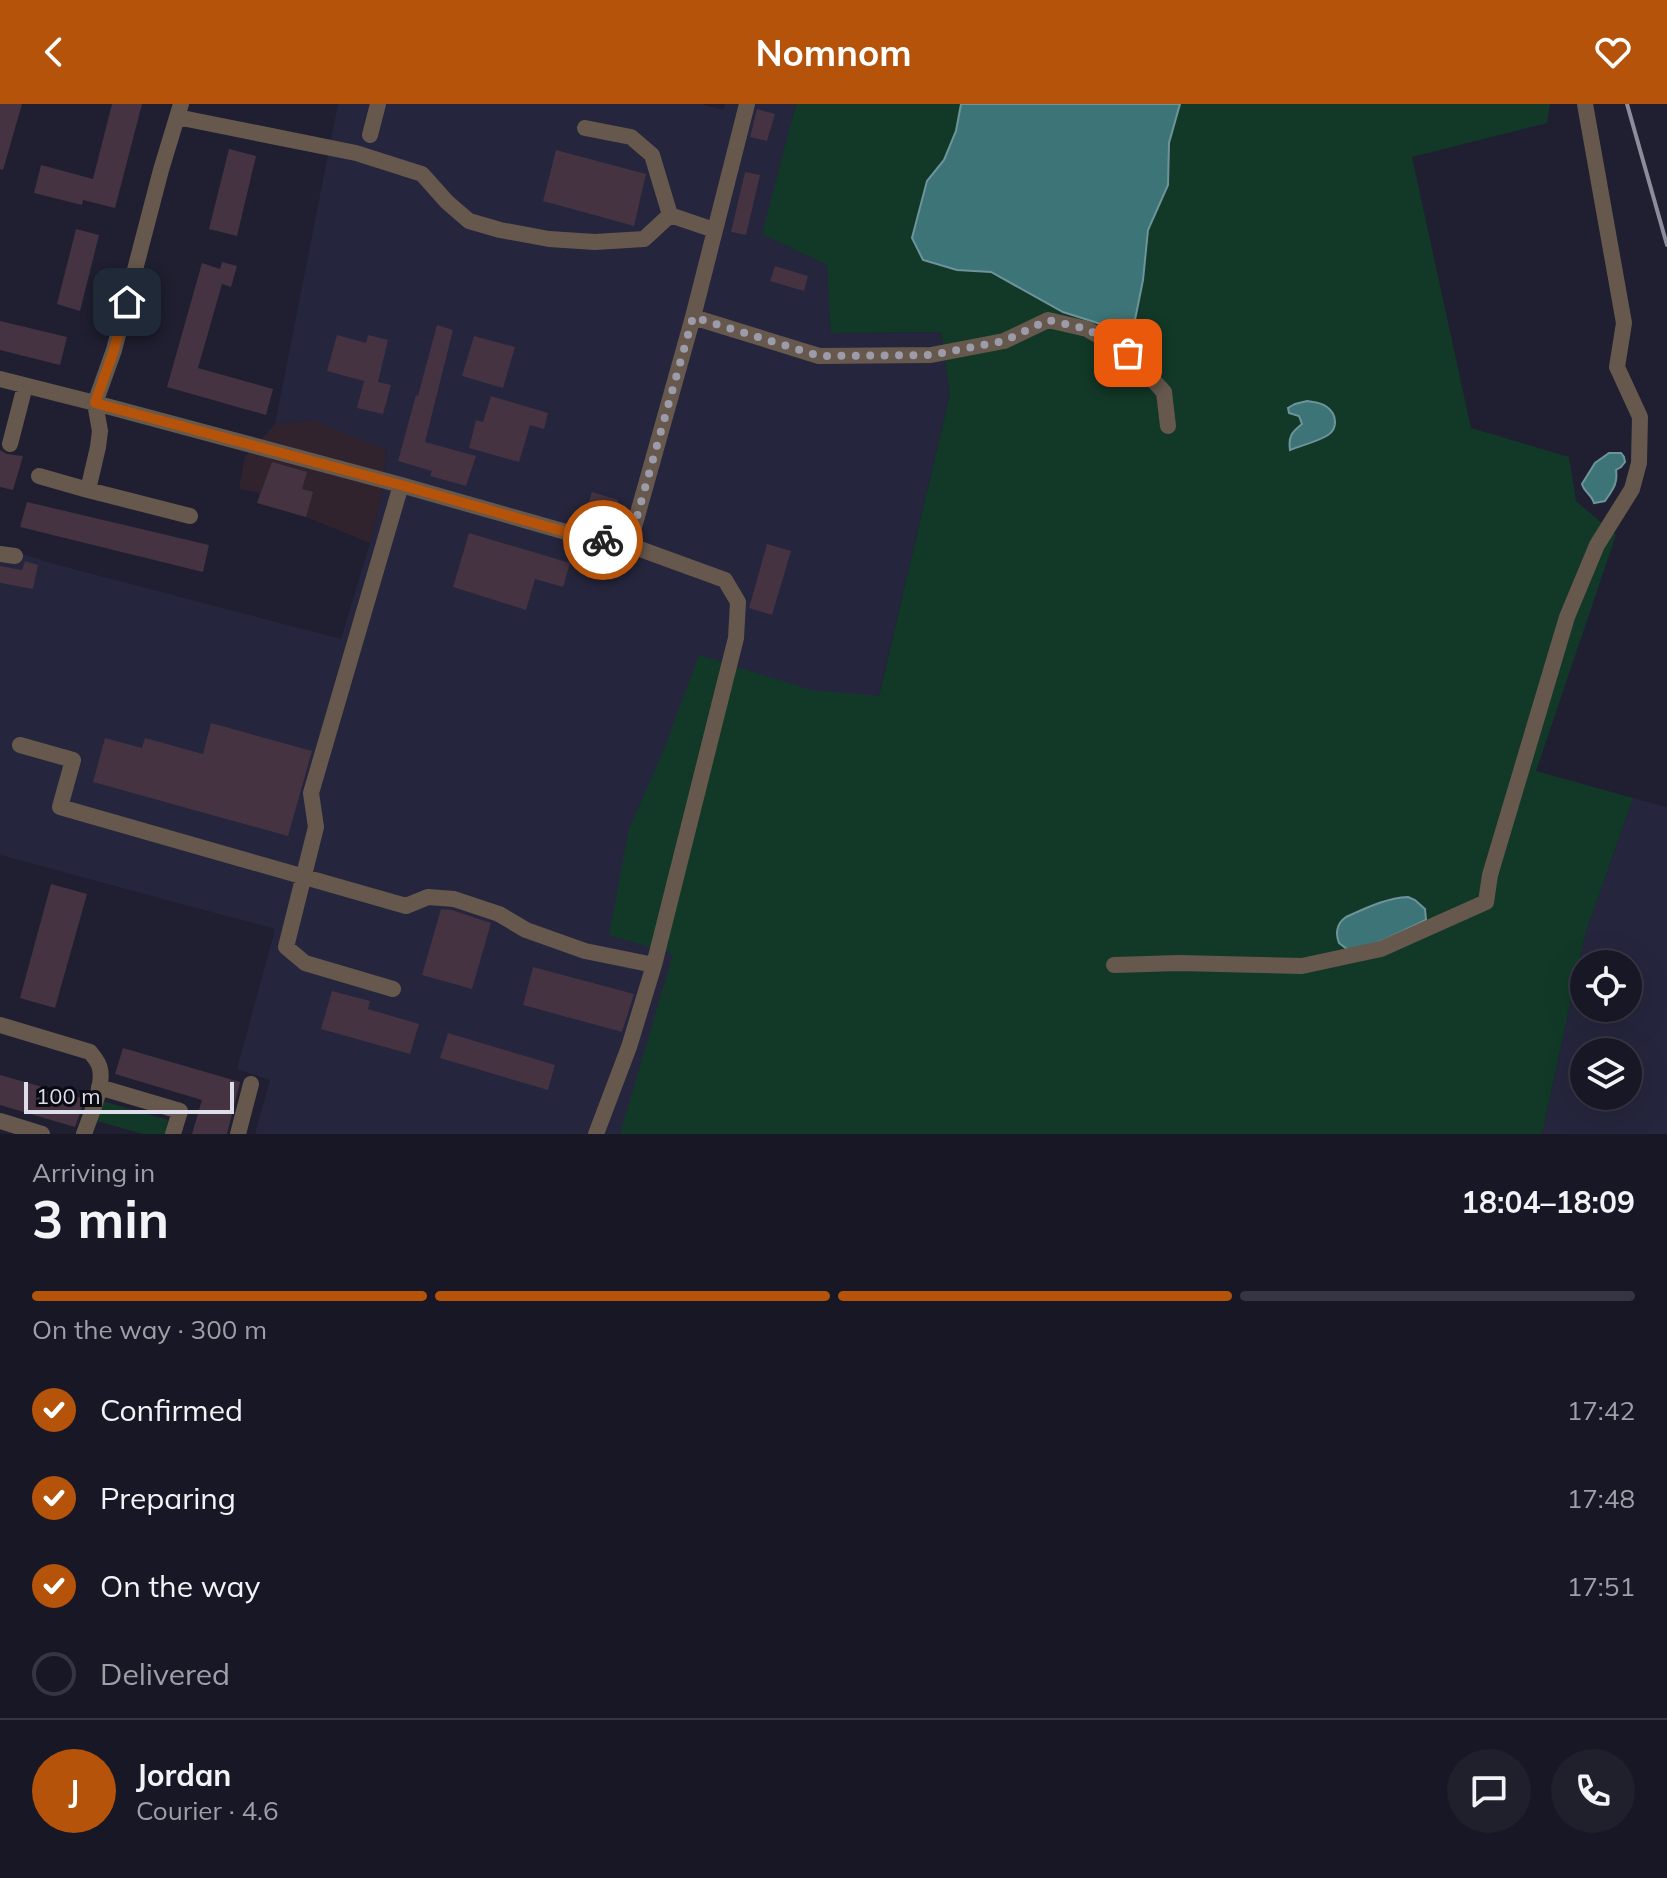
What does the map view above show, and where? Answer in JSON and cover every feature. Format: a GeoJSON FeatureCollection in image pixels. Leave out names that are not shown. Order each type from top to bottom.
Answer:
{"type":"FeatureCollection","features":[{"type":"Feature","properties":{"kind":"street"},"geometry":{"type":"LineString","coordinates":[[370,135],[378,104]]}},
{"type":"Feature","properties":{"kind":"street"},"geometry":{"type":"LineString","coordinates":[[629,545],[693,317],[747,104]]}},
{"type":"Feature","properties":{"kind":"street"},"geometry":{"type":"LineString","coordinates":[[1114,965],[1302,966],[1381,949],[1486,902],[1490,875],[1567,617],[1597,545],[1632,489],[1639,463],[1640,417],[1617,367],[1624,323],[1585,104]]}},
{"type":"Feature","properties":{"kind":"street"},"geometry":{"type":"LineString","coordinates":[[88,490],[100,431],[95,403],[114,350],[179,110],[356,153],[422,174],[469,221],[500,230],[549,239],[595,242],[644,239],[670,215]]}},
{"type":"Feature","properties":{"kind":"street"},"geometry":{"type":"LineString","coordinates":[[585,128],[631,137],[652,155],[670,215]]}},
{"type":"Feature","properties":{"kind":"street"},"geometry":{"type":"LineString","coordinates":[[670,215],[714,230]]}},
{"type":"Feature","properties":{"kind":"street"},"geometry":{"type":"LineString","coordinates":[[693,317],[819,356],[931,355],[1004,341],[1048,320],[1087,329],[1128,353],[1164,392],[1168,426]]}},
{"type":"Feature","properties":{"kind":"street"},"geometry":{"type":"LineString","coordinates":[[0,379],[401,485],[580,536],[629,545],[725,580],[738,602],[736,638],[654,965],[629,1047],[596,1134]]}},
{"type":"Feature","properties":{"kind":"street"},"geometry":{"type":"LineString","coordinates":[[10,444],[25,386]]}},
{"type":"Feature","properties":{"kind":"street"},"geometry":{"type":"LineString","coordinates":[[39,476],[190,516]]}},
{"type":"Feature","properties":{"kind":"street"},"geometry":{"type":"LineString","coordinates":[[393,989],[305,963],[286,947],[316,827],[311,793],[401,485]]}},
{"type":"Feature","properties":{"kind":"street"},"geometry":{"type":"LineString","coordinates":[[20,745],[73,760],[60,807],[406,906],[428,897],[454,899],[499,914],[526,930],[585,951],[654,965]]}},
{"type":"Feature","properties":{"kind":"street"},"geometry":{"type":"LineString","coordinates":[[0,1025],[90,1052],[98,1061],[102,1072],[84,1134]]}},
{"type":"Feature","properties":{"kind":"street"},"geometry":{"type":"LineString","coordinates":[[238,1134],[251,1084]]}},
{"type":"Feature","properties":{"kind":"street"},"geometry":{"type":"LineString","coordinates":[[99,1087],[180,1111],[173,1134]]}},
{"type":"Feature","properties":{"kind":"street"},"geometry":{"type":"LineString","coordinates":[[0,1121],[42,1134]]}},
{"type":"Feature","properties":{"kind":"shaded area"},"geometry":{"type":"Polygon","coordinates":[[[338,104],[701,104],[723,110],[725,104],[796,104],[763,234],[827,265],[832,333],[941,332],[950,394],[857,788],[1046,1134],[255,1134],[270,1080],[237,1069],[275,929],[0,855],[0,547],[341,639],[382,494],[387,450],[313,420],[275,424],[338,104]]]}},
{"type":"Feature","properties":{"kind":"shaded area"},"geometry":{"type":"Polygon","coordinates":[[[796,104],[961,104],[956,131],[944,160],[927,182],[912,238],[923,260],[957,270],[991,272],[1063,312],[1113,328],[1130,330],[1143,280],[1148,230],[1168,185],[1169,143],[1180,104],[1550,104],[1547,123],[1412,157],[1471,428],[1569,457],[1576,501],[1616,535],[1536,771],[1633,798],[1582,950],[1570,950],[1570,1004],[1542,1134],[620,1134],[673,954],[609,935],[629,829],[662,754],[699,655],[811,690],[879,696],[950,394],[941,332],[831,333],[827,265],[762,234],[796,104]]]}},
{"type":"Feature","properties":{"kind":"shaded area"},"geometry":{"type":"Polygon","coordinates":[[[961,104],[1180,104],[1169,143],[1168,185],[1148,230],[1143,280],[1130,330],[1113,328],[1063,312],[991,272],[957,270],[923,260],[912,238],[927,181],[944,160],[956,131],[961,104]]]}},
{"type":"Feature","properties":{"kind":"shaded area"},"geometry":{"type":"Polygon","coordinates":[[[1307,401],[1322,404],[1330,410],[1335,425],[1324,437],[1290,450],[1292,435],[1302,424],[1299,416],[1289,413],[1288,408],[1307,401]]]}},
{"type":"Feature","properties":{"kind":"shaded area"},"geometry":{"type":"Polygon","coordinates":[[[313,420],[387,449],[382,494],[370,543],[306,517],[257,503],[260,493],[239,489],[245,457],[275,424],[313,420]]]}},
{"type":"Feature","properties":{"kind":"shaded area"},"geometry":{"type":"Polygon","coordinates":[[[1609,453],[1621,453],[1625,462],[1616,470],[1616,483],[1605,501],[1594,503],[1582,484],[1595,463],[1609,453]]]}},
{"type":"Feature","properties":{"kind":"shaded area"},"geometry":{"type":"Polygon","coordinates":[[[1633,798],[1667,807],[1667,1134],[1542,1134],[1570,1004],[1570,1022],[1642,1022],[1642,950],[1582,950],[1633,798]]]}},
{"type":"Feature","properties":{"kind":"shaded area"},"geometry":{"type":"Polygon","coordinates":[[[1408,897],[1425,909],[1426,920],[1367,948],[1348,950],[1339,943],[1338,928],[1346,917],[1384,901],[1408,897]]]}},
{"type":"Feature","properties":{"kind":"shaded area"},"geometry":{"type":"Polygon","coordinates":[[[102,1101],[168,1120],[165,1134],[143,1134],[97,1121],[102,1101]]]}},
{"type":"Feature","properties":{"kind":"building"},"geometry":{"type":"Polygon","coordinates":[[[0,104],[22,104],[3,170],[0,169],[0,104]]]}},
{"type":"Feature","properties":{"kind":"building"},"geometry":{"type":"Polygon","coordinates":[[[112,104],[142,104],[115,208],[83,200],[82,205],[34,193],[41,165],[93,179],[112,104]]]}},
{"type":"Feature","properties":{"kind":"building"},"geometry":{"type":"Polygon","coordinates":[[[757,109],[775,114],[767,141],[750,137],[757,109]]]}},
{"type":"Feature","properties":{"kind":"building"},"geometry":{"type":"Polygon","coordinates":[[[229,149],[256,156],[237,236],[209,229],[229,149]]]}},
{"type":"Feature","properties":{"kind":"building"},"geometry":{"type":"Polygon","coordinates":[[[556,150],[646,174],[634,226],[543,201],[556,150]]]}},
{"type":"Feature","properties":{"kind":"building"},"geometry":{"type":"Polygon","coordinates":[[[745,172],[760,175],[746,235],[731,232],[745,172]]]}},
{"type":"Feature","properties":{"kind":"building"},"geometry":{"type":"Polygon","coordinates":[[[76,229],[99,235],[80,311],[57,304],[76,229]]]}},
{"type":"Feature","properties":{"kind":"building"},"geometry":{"type":"Polygon","coordinates":[[[222,262],[237,266],[231,287],[222,284],[198,368],[273,389],[266,415],[167,387],[202,263],[220,269],[222,262]]]}},
{"type":"Feature","properties":{"kind":"building"},"geometry":{"type":"Polygon","coordinates":[[[775,266],[808,276],[804,291],[770,281],[775,266]]]}},
{"type":"Feature","properties":{"kind":"building"},"geometry":{"type":"Polygon","coordinates":[[[0,321],[67,337],[60,365],[0,350],[0,321]]]}},
{"type":"Feature","properties":{"kind":"building"},"geometry":{"type":"Polygon","coordinates":[[[437,325],[453,330],[425,442],[476,456],[466,486],[430,476],[432,471],[398,461],[437,325]]]}},
{"type":"Feature","properties":{"kind":"building"},"geometry":{"type":"Polygon","coordinates":[[[337,335],[366,343],[368,335],[388,340],[378,382],[391,385],[383,414],[357,408],[364,381],[327,371],[337,335]]]}},
{"type":"Feature","properties":{"kind":"building"},"geometry":{"type":"Polygon","coordinates":[[[474,336],[515,347],[503,388],[462,376],[474,336]]]}},
{"type":"Feature","properties":{"kind":"building"},"geometry":{"type":"Polygon","coordinates":[[[491,396],[548,413],[544,429],[530,425],[519,462],[469,448],[476,420],[483,422],[491,396]]]}},
{"type":"Feature","properties":{"kind":"building"},"geometry":{"type":"Polygon","coordinates":[[[0,450],[23,456],[13,490],[0,487],[0,450]]]}},
{"type":"Feature","properties":{"kind":"building"},"geometry":{"type":"Polygon","coordinates":[[[272,462],[307,472],[302,489],[313,492],[306,517],[257,503],[272,462]]]}},
{"type":"Feature","properties":{"kind":"building"},"geometry":{"type":"Polygon","coordinates":[[[592,492],[618,500],[611,523],[585,514],[592,492]]]}},
{"type":"Feature","properties":{"kind":"building"},"geometry":{"type":"Polygon","coordinates":[[[27,502],[209,545],[203,572],[20,527],[27,502]]]}},
{"type":"Feature","properties":{"kind":"building"},"geometry":{"type":"Polygon","coordinates":[[[469,533],[570,563],[563,587],[535,579],[526,610],[453,587],[469,533]]]}},
{"type":"Feature","properties":{"kind":"building"},"geometry":{"type":"Polygon","coordinates":[[[767,544],[791,551],[772,615],[749,608],[767,544]]]}},
{"type":"Feature","properties":{"kind":"building"},"geometry":{"type":"Polygon","coordinates":[[[25,561],[38,565],[33,589],[0,583],[0,566],[22,570],[25,561]]]}},
{"type":"Feature","properties":{"kind":"building"},"geometry":{"type":"Polygon","coordinates":[[[211,723],[312,751],[288,836],[93,782],[105,738],[142,748],[145,738],[203,754],[211,723]]]}},
{"type":"Feature","properties":{"kind":"building"},"geometry":{"type":"Polygon","coordinates":[[[51,884],[87,894],[55,1008],[20,998],[51,884]]]}},
{"type":"Feature","properties":{"kind":"building"},"geometry":{"type":"Polygon","coordinates":[[[441,909],[491,923],[472,989],[422,975],[441,909]]]}},
{"type":"Feature","properties":{"kind":"building"},"geometry":{"type":"Polygon","coordinates":[[[533,967],[634,994],[622,1032],[523,1005],[533,967]]]}},
{"type":"Feature","properties":{"kind":"building"},"geometry":{"type":"Polygon","coordinates":[[[332,991],[370,1001],[368,1009],[419,1024],[410,1054],[321,1029],[332,991]]]}},
{"type":"Feature","properties":{"kind":"building"},"geometry":{"type":"Polygon","coordinates":[[[448,1033],[555,1065],[548,1090],[440,1058],[448,1033]]]}},
{"type":"Feature","properties":{"kind":"building"},"geometry":{"type":"Polygon","coordinates":[[[123,1048],[240,1082],[227,1134],[192,1134],[202,1100],[115,1074],[123,1048]]]}},
{"type":"Feature","properties":{"kind":"building"},"geometry":{"type":"Polygon","coordinates":[[[0,1075],[85,1099],[75,1127],[0,1105],[0,1075]]]}},
{"type":"Feature","properties":{"kind":"railway"},"geometry":{"type":"LineString","coordinates":[[1627,104],[1667,245]]}},
{"type":"Feature","properties":{"kind":"way so far"},"geometry":{"type":"LineString","coordinates":[[603,540],[629,545],[693,317],[819,356],[931,355],[1004,341],[1048,320],[1087,329],[1128,353]]}},
{"type":"Feature","properties":{"kind":"route"},"geometry":{"type":"LineString","coordinates":[[127,302],[95,403],[603,540]]}}]}
